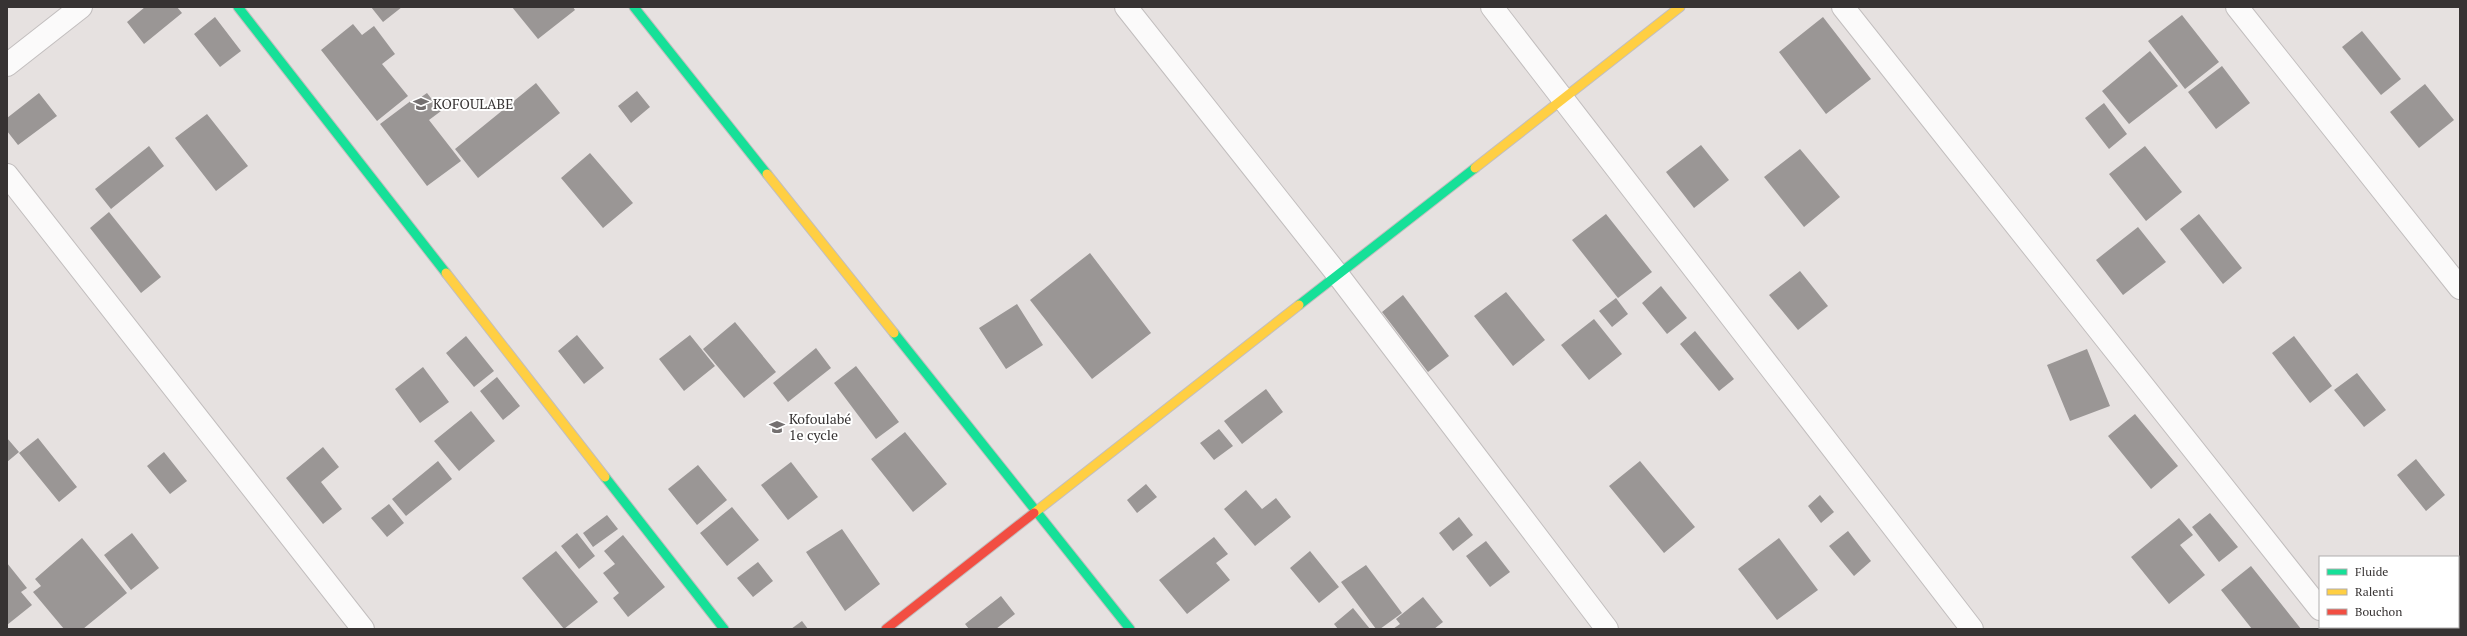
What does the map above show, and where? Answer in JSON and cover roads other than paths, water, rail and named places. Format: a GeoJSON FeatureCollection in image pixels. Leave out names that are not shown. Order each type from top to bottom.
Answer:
{"type":"FeatureCollection","features":[{"type":"Feature","properties":{"kind":"street"},"geometry":{"type":"LineString","coordinates":[[7,65],[81,7]]}},
{"type":"Feature","properties":{"kind":"street"},"geometry":{"type":"LineString","coordinates":[[238,7],[724,629]]}},
{"type":"Feature","properties":{"kind":"street"},"geometry":{"type":"LineString","coordinates":[[634,7],[1130,629]]}},
{"type":"Feature","properties":{"kind":"street"},"geometry":{"type":"LineString","coordinates":[[1126,7],[1338,275],[1607,629]]}},
{"type":"Feature","properties":{"kind":"street"},"geometry":{"type":"LineString","coordinates":[[1492,7],[1972,629]]}},
{"type":"Feature","properties":{"kind":"street"},"geometry":{"type":"LineString","coordinates":[[886,629],[1680,7]]}},
{"type":"Feature","properties":{"kind":"street"},"geometry":{"type":"LineString","coordinates":[[1843,7],[2319,608]]}},
{"type":"Feature","properties":{"kind":"street"},"geometry":{"type":"LineString","coordinates":[[2237,7],[2460,288]]}},
{"type":"Feature","properties":{"kind":"street"},"geometry":{"type":"LineString","coordinates":[[7,175],[364,629]]}},
{"type":"Feature","properties":{"kind":"place","name":"KOFOULABE"},"geometry":{"type":"Point","coordinates":[421,104]}},
{"type":"Feature","properties":{"kind":"place","name":"Kofoulabé 1e cycle"},"geometry":{"type":"Point","coordinates":[777,427]}}]}
